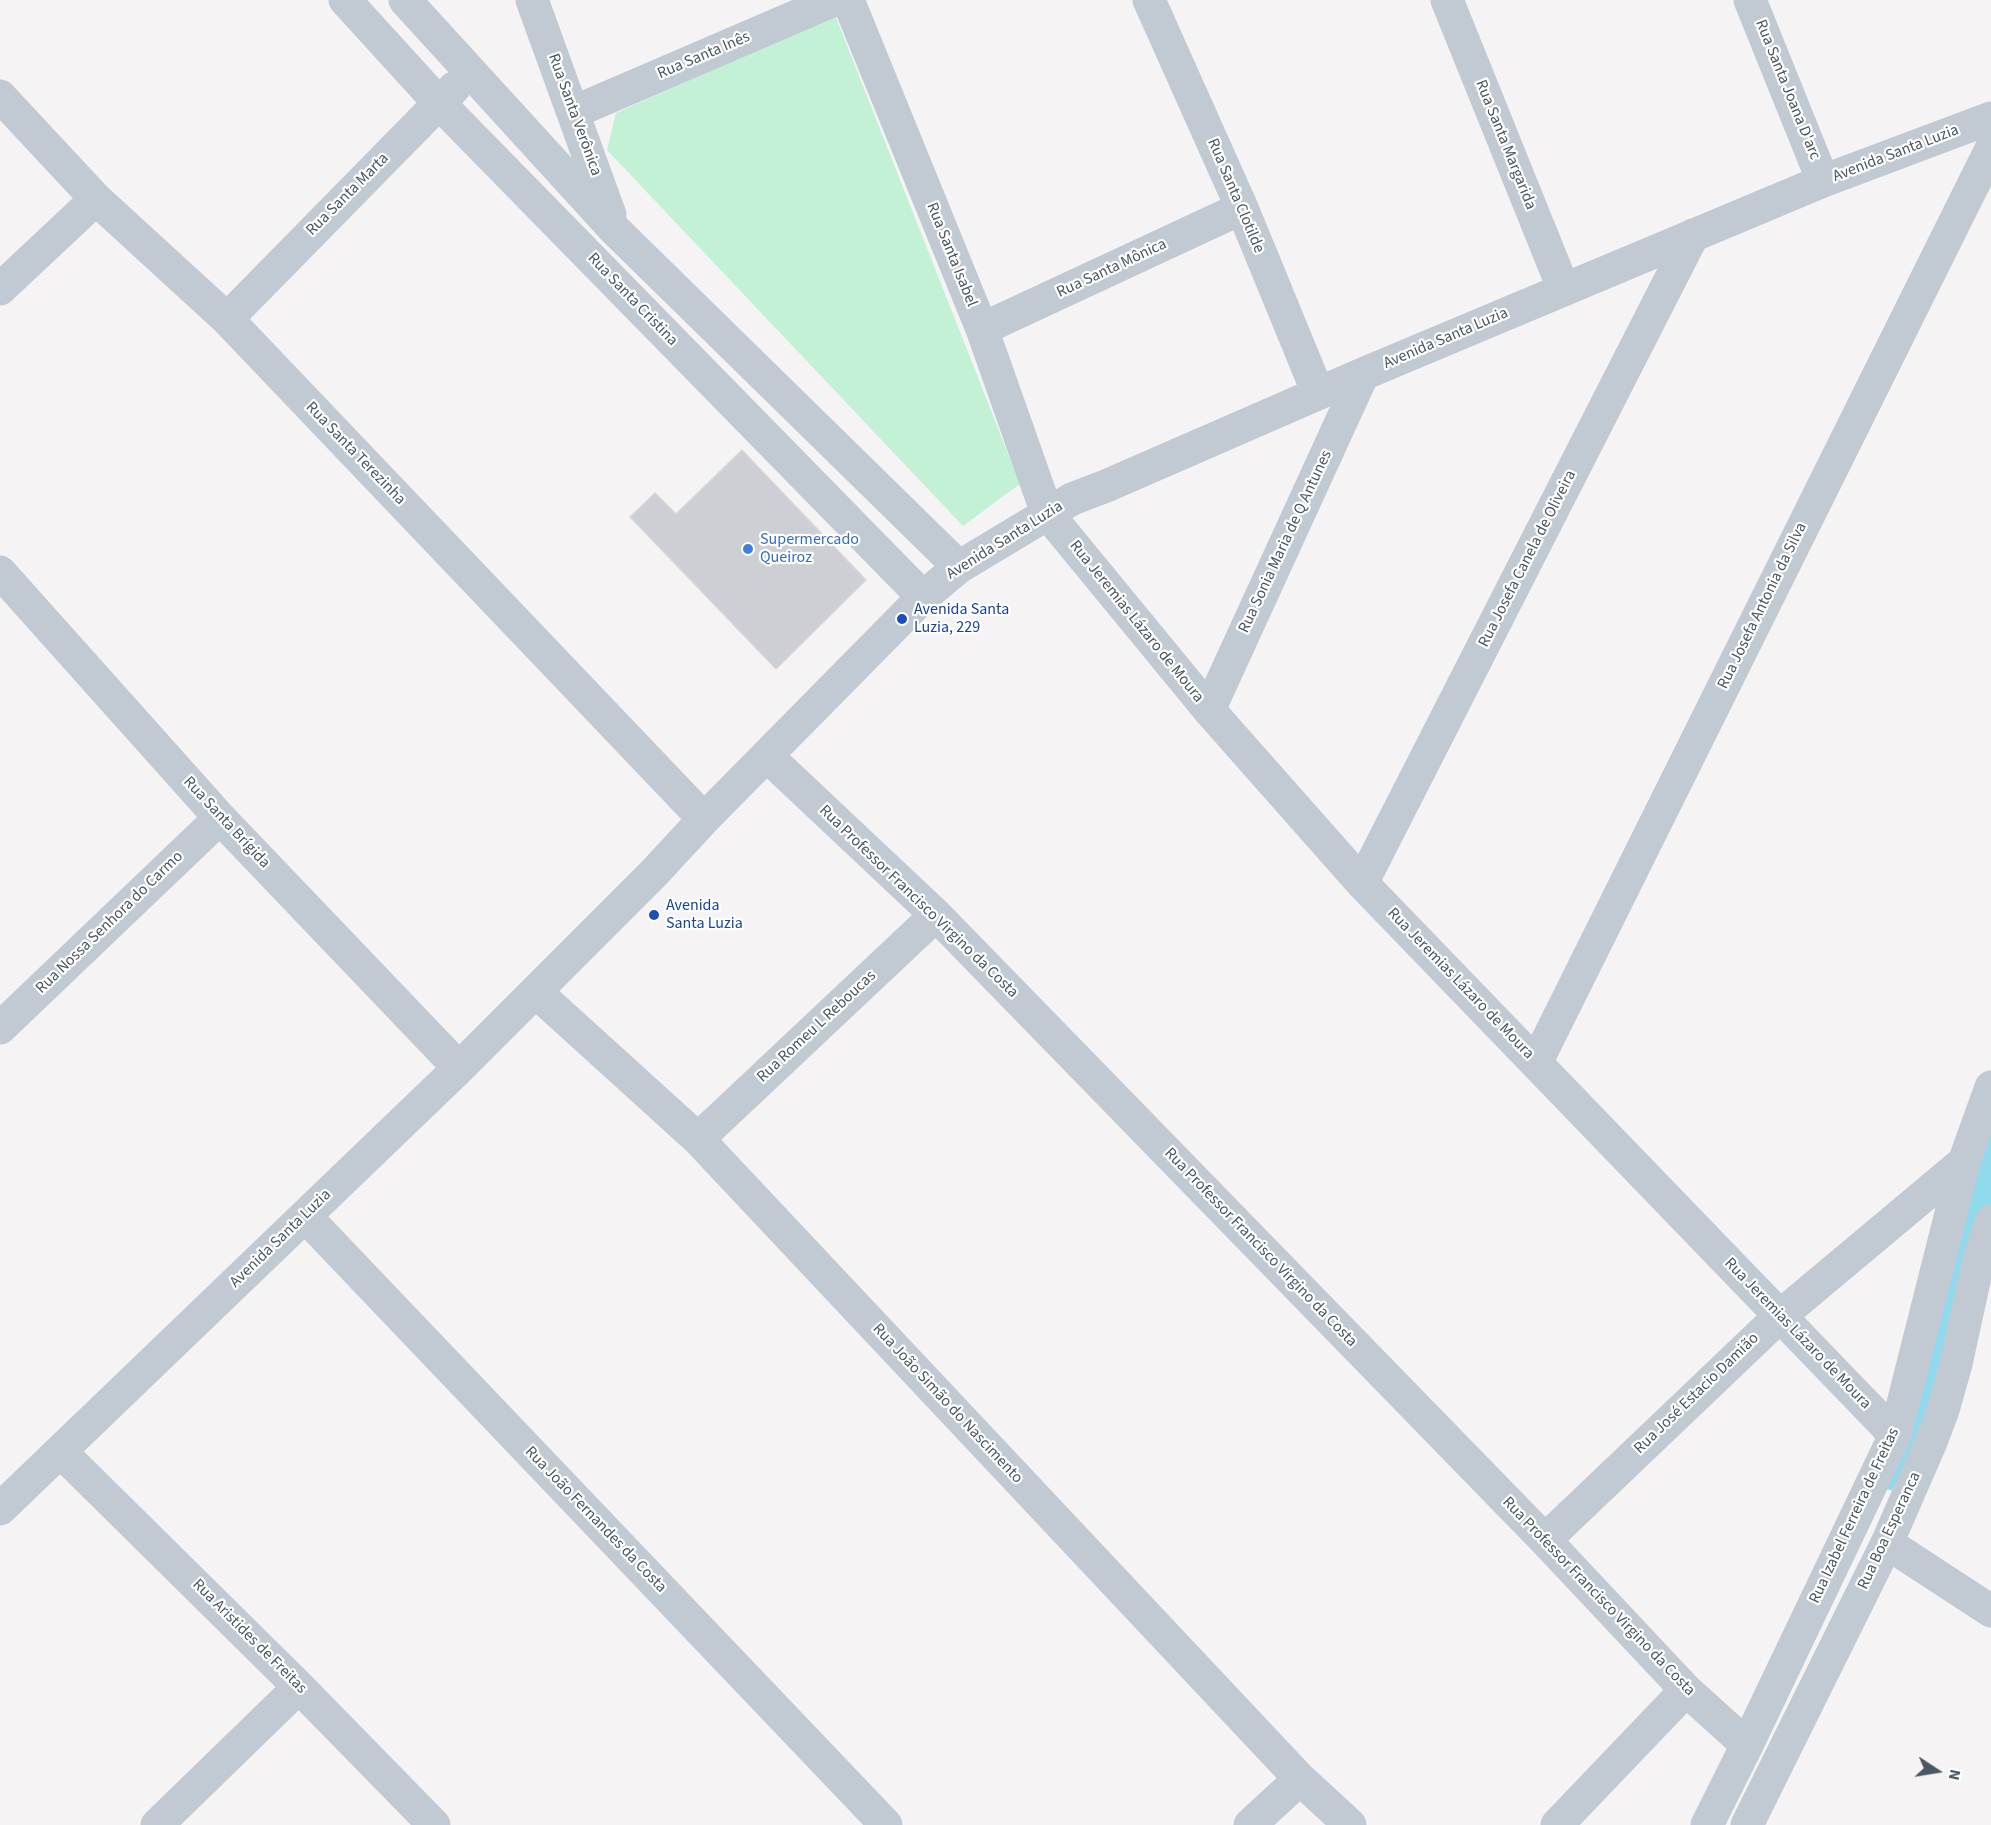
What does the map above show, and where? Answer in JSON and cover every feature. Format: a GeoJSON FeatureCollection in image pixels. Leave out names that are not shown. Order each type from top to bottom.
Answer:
{"type":"FeatureCollection","features":[{"type":"Feature","properties":{"kind":"street","name":"Rua Santa Cristina"},"geometry":{"type":"LineString","coordinates":[[345,0],[439,103],[923,597]]}},
{"type":"Feature","properties":{"kind":"street"},"geometry":{"type":"LineString","coordinates":[[405,0],[615,230],[959,567]]}},
{"type":"Feature","properties":{"kind":"street","name":"Rua Santa Verônica"},"geometry":{"type":"LineString","coordinates":[[532,0],[574,111],[615,230]]}},
{"type":"Feature","properties":{"kind":"street","name":"Rua Santa Inês"},"geometry":{"type":"LineString","coordinates":[[574,111],[834,0]]}},
{"type":"Feature","properties":{"kind":"street","name":"Rua Santa Isabel"},"geometry":{"type":"LineString","coordinates":[[848,0],[982,329],[1047,513]]}},
{"type":"Feature","properties":{"kind":"street","name":"Rua Santa Clotilde"},"geometry":{"type":"LineString","coordinates":[[1149,0],[1242,208],[1318,393]]}},
{"type":"Feature","properties":{"kind":"street","name":"Rua Santa Margarida"},"geometry":{"type":"LineString","coordinates":[[1446,0],[1564,290]]}},
{"type":"Feature","properties":{"kind":"street","name":"Rua Santa Joana D'arc"},"geometry":{"type":"LineString","coordinates":[[1750,0],[1823,181]]}},
{"type":"Feature","properties":{"kind":"street","name":"Rua Santa Marta"},"geometry":{"type":"LineString","coordinates":[[227,319],[470,72]]}},
{"type":"Feature","properties":{"kind":"street","name":"Rua Santa Terezinha"},"geometry":{"type":"LineString","coordinates":[[0,96],[96,199],[227,319],[704,819]]}},
{"type":"Feature","properties":{"kind":"street","name":"Avenida Santa Luzia"},"geometry":{"type":"LineString","coordinates":[[0,1509],[459,1068],[653,874],[704,819],[923,597],[959,567],[1072,499],[1823,181],[1991,118]]}},
{"type":"Feature","properties":{"kind":"street","name":"Rua Josefa Antonia da Silva"},"geometry":{"type":"LineString","coordinates":[[1536,1063],[1991,148]]}},
{"type":"Feature","properties":{"kind":"street"},"geometry":{"type":"LineString","coordinates":[[0,289],[96,199]]}},
{"type":"Feature","properties":{"kind":"street","name":"Rua Santa Mônica"},"geometry":{"type":"LineString","coordinates":[[982,329],[1242,208]]}},
{"type":"Feature","properties":{"kind":"street","name":"Rua Josefa Canela de Oliveira"},"geometry":{"type":"LineString","coordinates":[[1362,883],[1693,236]]}},
{"type":"Feature","properties":{"kind":"street","name":"Rua Sonia Maria de Q Antunes"},"geometry":{"type":"LineString","coordinates":[[1209,710],[1363,374]]}},
{"type":"Feature","properties":{"kind":"street","name":"Rua Jeremias Lázaro de Moura"},"geometry":{"type":"LineString","coordinates":[[1047,513],[1209,710],[1362,883],[1895,1435]]}},
{"type":"Feature","properties":{"kind":"street","name":"Rua Santa Brígida"},"geometry":{"type":"LineString","coordinates":[[1,576],[220,818],[459,1068]]}},
{"type":"Feature","properties":{"kind":"street","name":"Rua Professor Francisco Virgino da Costa"},"geometry":{"type":"LineString","coordinates":[[767,756],[936,915],[1545,1540],[1686,1690],[1747,1745]]}},
{"type":"Feature","properties":{"kind":"street","name":"Rua Nossa Senhora do Carmo"},"geometry":{"type":"LineString","coordinates":[[0,1028],[220,818]]}},
{"type":"Feature","properties":{"kind":"street","name":"Rua Romeu L Reboucas"},"geometry":{"type":"LineString","coordinates":[[698,1139],[936,915]]}},
{"type":"Feature","properties":{"kind":"street","name":"Rua João Simão do Nascimento"},"geometry":{"type":"LineString","coordinates":[[536,992],[698,1139],[1299,1779],[1350,1825]]}},
{"type":"Feature","properties":{"kind":"street","name":"Rua Izabel Ferreira de Freitas"},"geometry":{"type":"LineString","coordinates":[[1707,1825],[1895,1435],[1964,1162],[1991,1087]]}},
{"type":"Feature","properties":{"kind":"street","name":"Rua José Estacio Damião"},"geometry":{"type":"LineString","coordinates":[[1545,1540],[1780,1316],[1964,1162]]}},
{"type":"Feature","properties":{"kind":"street","name":"Rua João Fernandes da Costa"},"geometry":{"type":"LineString","coordinates":[[304,1216],[886,1825]]}},
{"type":"Feature","properties":{"kind":"street","name":"Rua Boa Esperanca"},"geometry":{"type":"LineString","coordinates":[[1747,1825],[1887,1543],[1943,1410],[1956,1364],[1978,1263],[1991,1221]]}},
{"type":"Feature","properties":{"kind":"street","name":"Rua Aristides de Freitas"},"geometry":{"type":"LineString","coordinates":[[61,1452],[300,1687],[434,1825]]}},
{"type":"Feature","properties":{"kind":"street"},"geometry":{"type":"LineString","coordinates":[[1887,1543],[1991,1611]]}},
{"type":"Feature","properties":{"kind":"street"},"geometry":{"type":"LineString","coordinates":[[157,1825],[300,1687]]}},
{"type":"Feature","properties":{"kind":"street"},"geometry":{"type":"LineString","coordinates":[[1557,1825],[1686,1690]]}},
{"type":"Feature","properties":{"kind":"street"},"geometry":{"type":"LineString","coordinates":[[1250,1825],[1299,1779]]}},
{"type":"Feature","properties":{"kind":"green space"},"geometry":{"type":"Polygon","coordinates":[[[835,15],[1020,484],[963,526],[607,150],[616,113],[835,15]]]}},
{"type":"Feature","properties":{"kind":"building","name":"Supermercado Queiroz"},"geometry":{"type":"Polygon","coordinates":[[[742,450],[866,580],[776,669],[630,517],[655,493],[676,514],[742,450]]]}},
{"type":"Feature","properties":{"kind":"waterway"},"geometry":{"type":"LineString","coordinates":[[1892,1470],[1916,1418],[1991,1144]]}},
{"type":"Feature","properties":{"kind":"place","name":"Supermercado Queiroz"},"geometry":{"type":"Point","coordinates":[748,549]}},
{"type":"Feature","properties":{"kind":"place","name":"Avenida Santa Luzia, 229"},"geometry":{"type":"Point","coordinates":[902,619]}},
{"type":"Feature","properties":{"kind":"place","name":"Avenida Santa Luzia"},"geometry":{"type":"Point","coordinates":[654,915]}}]}
